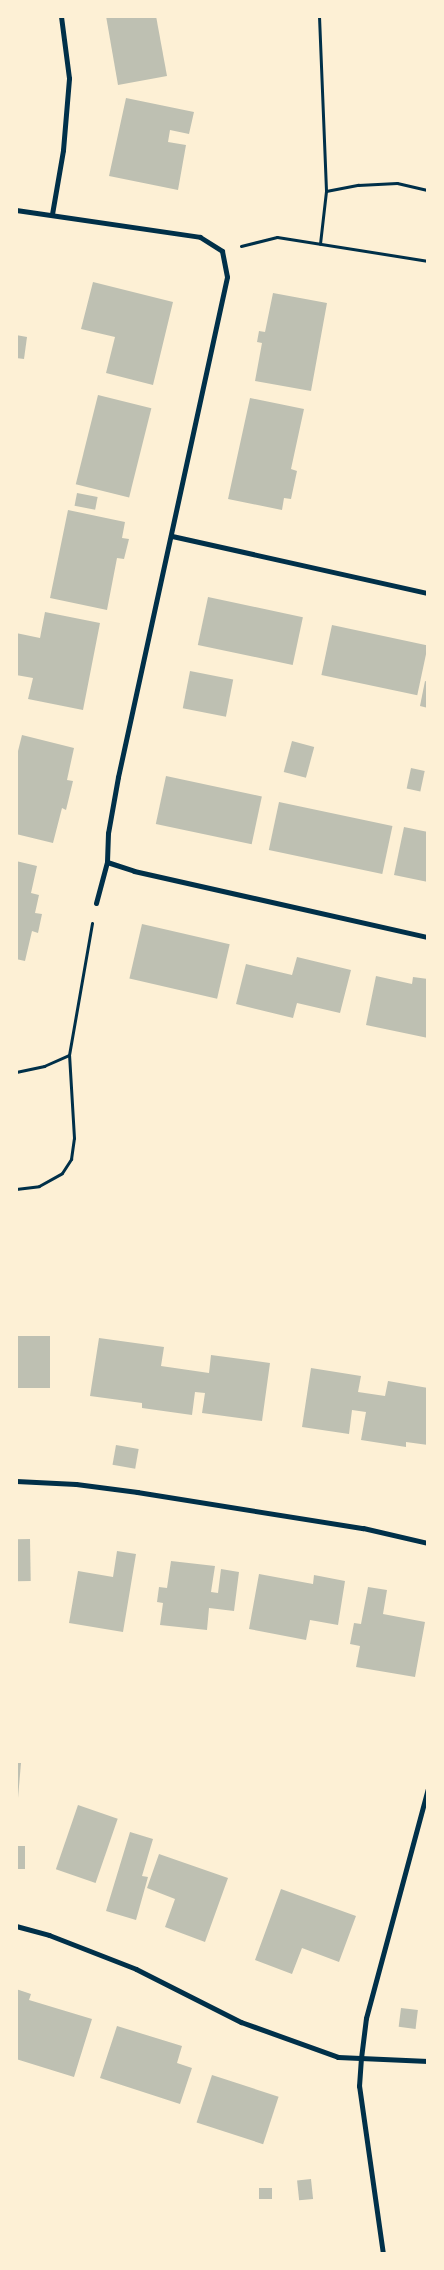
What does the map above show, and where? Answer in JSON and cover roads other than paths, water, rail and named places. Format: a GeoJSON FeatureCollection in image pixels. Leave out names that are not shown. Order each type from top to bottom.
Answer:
{"type":"FeatureCollection","features":[{"type":"Feature","properties":{"kind":"street"},"geometry":{"type":"LineString","coordinates":[[52,214],[63,150],[69,78],[61,16]]}},
{"type":"Feature","properties":{"kind":"street"},"geometry":{"type":"LineString","coordinates":[[16,210],[200,237],[222,251],[227,277],[118,777],[108,833],[107,862],[96,903]]}},
{"type":"Feature","properties":{"kind":"street"},"geometry":{"type":"LineString","coordinates":[[172,536],[428,593]]}},
{"type":"Feature","properties":{"kind":"street"},"geometry":{"type":"LineString","coordinates":[[107,862],[134,871],[428,936]]}},
{"type":"Feature","properties":{"kind":"street"},"geometry":{"type":"LineString","coordinates":[[16,1481],[76,1484],[137,1492],[363,1528],[428,1543]]}},
{"type":"Feature","properties":{"kind":"street"},"geometry":{"type":"LineString","coordinates":[[383,2254],[359,2086],[361,2058],[366,2018],[428,1789]]}},
{"type":"Feature","properties":{"kind":"street"},"geometry":{"type":"LineString","coordinates":[[16,1926],[49,1935],[136,1969],[241,2022],[338,2057],[428,2061]]}}]}
